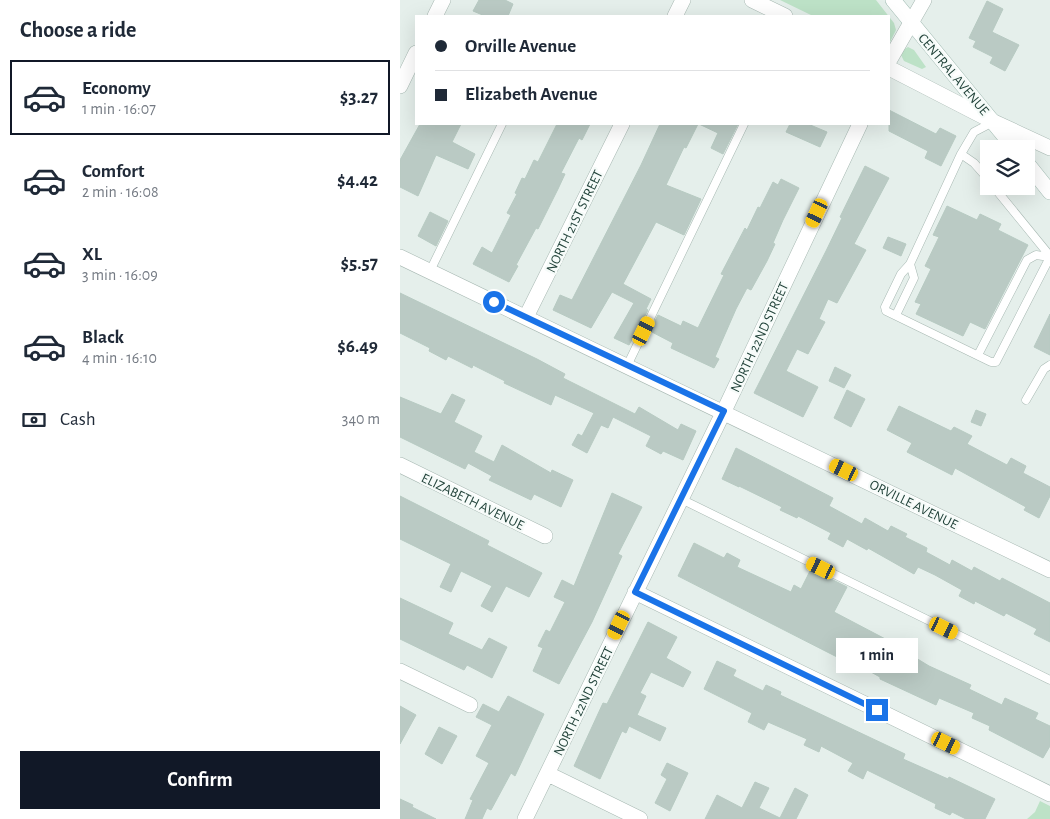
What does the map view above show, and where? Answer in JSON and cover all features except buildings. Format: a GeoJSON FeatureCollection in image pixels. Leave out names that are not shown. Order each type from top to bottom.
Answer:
{"type":"FeatureCollection","features":[{"type":"Feature","properties":{"kind":"street"},"geometry":{"type":"LineString","coordinates":[[436,15],[443,0]]}},
{"type":"Feature","properties":{"kind":"street"},"geometry":{"type":"LineString","coordinates":[[676,15],[683,0]]}},
{"type":"Feature","properties":{"kind":"street"},"geometry":{"type":"LineString","coordinates":[[752,0],[783,15]]}},
{"type":"Feature","properties":{"kind":"street","name":"CENTRAL AVENUE"},"geometry":{"type":"LineString","coordinates":[[893,0],[1008,140]]}},
{"type":"Feature","properties":{"kind":"street"},"geometry":{"type":"LineString","coordinates":[[890,59],[924,0]]}},
{"type":"Feature","properties":{"kind":"street"},"geometry":{"type":"LineString","coordinates":[[400,86],[415,55]]}},
{"type":"Feature","properties":{"kind":"street"},"geometry":{"type":"LineString","coordinates":[[890,69],[994,122],[1050,148]]}},
{"type":"Feature","properties":{"kind":"street","name":"NORTH 21ST STREET"},"geometry":{"type":"LineString","coordinates":[[526,318],[622,125]]}},
{"type":"Feature","properties":{"kind":"street","name":"NORTH 22ND STREET"},"geometry":{"type":"LineString","coordinates":[[525,819],[724,411],[860,125]]}},
{"type":"Feature","properties":{"kind":"street"},"geometry":{"type":"LineString","coordinates":[[1035,173],[1050,192]]}},
{"type":"Feature","properties":{"kind":"street","name":"ORVILLE AVENUE"},"geometry":{"type":"LineString","coordinates":[[400,257],[724,411],[1050,570]]}},
{"type":"Feature","properties":{"kind":"street","name":"ELIZABETH AVENUE"},"geometry":{"type":"LineString","coordinates":[[400,465],[545,536]]}},
{"type":"Feature","properties":{"kind":"street"},"geometry":{"type":"LineString","coordinates":[[635,592],[1050,794]]}},
{"type":"Feature","properties":{"kind":"street"},"geometry":{"type":"LineString","coordinates":[[400,671],[470,704]]}},
{"type":"Feature","properties":{"kind":"street"},"geometry":{"type":"LineString","coordinates":[[548,774],[640,819]]}},
{"type":"Feature","properties":{"kind":"lane"},"geometry":{"type":"LineString","coordinates":[[994,122],[974,132],[961,154],[910,264],[901,274],[885,307],[886,310],[991,362],[996,362],[1000,358],[1050,256]]}},
{"type":"Feature","properties":{"kind":"lane"},"geometry":{"type":"LineString","coordinates":[[430,271],[502,125]]}},
{"type":"Feature","properties":{"kind":"lane"},"geometry":{"type":"LineString","coordinates":[[628,366],[744,125]]}},
{"type":"Feature","properties":{"kind":"lane"},"geometry":{"type":"LineString","coordinates":[[961,154],[980,170]]}},
{"type":"Feature","properties":{"kind":"lane"},"geometry":{"type":"LineString","coordinates":[[1001,195],[1050,256]]}},
{"type":"Feature","properties":{"kind":"lane"},"geometry":{"type":"LineString","coordinates":[[978,355],[1027,260],[1036,255],[1050,256]]}},
{"type":"Feature","properties":{"kind":"lane"},"geometry":{"type":"LineString","coordinates":[[896,315],[914,278],[910,264]]}},
{"type":"Feature","properties":{"kind":"lane"},"geometry":{"type":"LineString","coordinates":[[1026,400],[1044,369],[1050,365]]}},
{"type":"Feature","properties":{"kind":"lane"},"geometry":{"type":"LineString","coordinates":[[681,499],[1050,680]]}},
{"type":"Feature","properties":{"kind":"green space"},"geometry":{"type":"Polygon","coordinates":[[[780,0],[876,0],[888,15],[811,15],[780,0]]]}},
{"type":"Feature","properties":{"kind":"green space"},"geometry":{"type":"Polygon","coordinates":[[[890,18],[896,30],[890,42],[890,18]]]}},
{"type":"Feature","properties":{"kind":"green space"},"geometry":{"type":"Polygon","coordinates":[[[908,47],[914,50],[926,67],[922,69],[904,61],[901,55],[903,50],[908,47]]]}},
{"type":"Feature","properties":{"kind":"green space"},"geometry":{"type":"Polygon","coordinates":[[[1040,801],[1050,806],[1050,819],[1027,819],[1035,812],[1040,801]]]}},
{"type":"Feature","properties":{"kind":"route"},"geometry":{"type":"LineString","coordinates":[[494,302],[724,411],[635,592],[877,710]]}}]}
